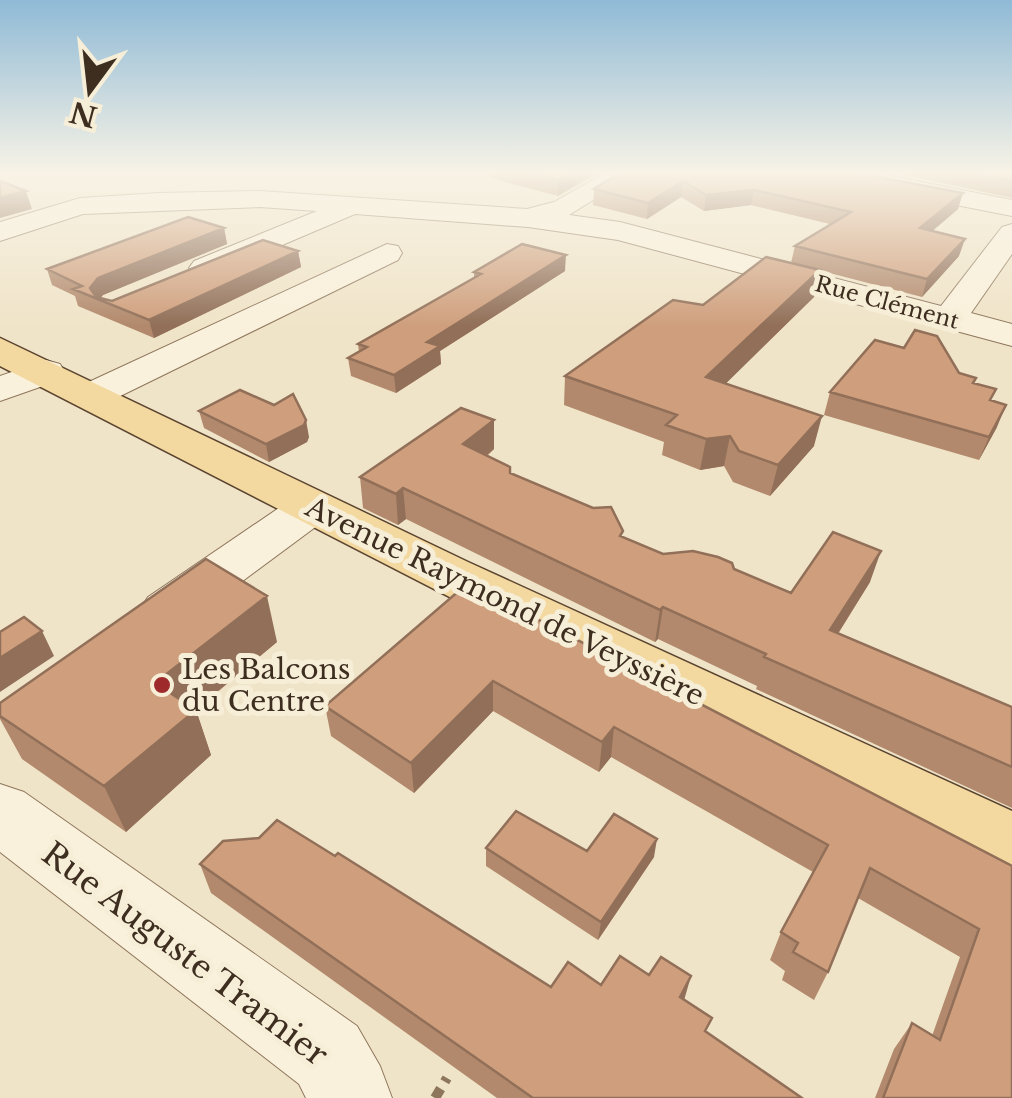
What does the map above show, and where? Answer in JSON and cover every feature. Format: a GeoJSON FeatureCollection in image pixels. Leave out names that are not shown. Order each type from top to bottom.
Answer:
{"type":"FeatureCollection","features":[{"type":"Feature","properties":{"kind":"main road","name":"Avenue Raymond de Veyssière"},"geometry":{"type":"LineString","coordinates":[[34,376],[1012,848]]}},
{"type":"Feature","properties":{"kind":"street"},"geometry":{"type":"LineString","coordinates":[[170,282],[311,223]]}},
{"type":"Feature","properties":{"kind":"street","name":"Rue Clément"},"geometry":{"type":"LineString","coordinates":[[565,223],[620,231],[1012,336]]}},
{"type":"Feature","properties":{"kind":"street"},"geometry":{"type":"LineString","coordinates":[[950,319],[1012,233]]}},
{"type":"Feature","properties":{"kind":"street"},"geometry":{"type":"LineString","coordinates":[[34,376],[387,253]]}},
{"type":"Feature","properties":{"kind":"street"},"geometry":{"type":"LineString","coordinates":[[122,642],[312,507]]}},
{"type":"Feature","properties":{"kind":"street","name":"Rue Auguste Tramier"},"geometry":{"type":"LineString","coordinates":[[0,814],[328,1056],[354,1097]]}},
{"type":"Feature","properties":{"kind":"path"},"geometry":{"type":"LineString","coordinates":[[435,1098],[447,1078]]}},
{"type":"Feature","properties":{"kind":"building"},"geometry":{"type":"Polygon","coordinates":[[[171,223],[208,223],[224,228],[98,278],[90,288],[96,297],[112,301],[263,240],[298,251],[149,320],[73,289],[82,286],[47,269],[171,223]]]}},
{"type":"Feature","properties":{"kind":"building"},"geometry":{"type":"Polygon","coordinates":[[[832,223],[926,223],[920,228],[965,239],[927,279],[795,246],[832,223]]]}},
{"type":"Feature","properties":{"kind":"building"},"geometry":{"type":"Polygon","coordinates":[[[522,244],[566,255],[427,342],[440,346],[394,375],[348,358],[367,347],[358,344],[481,274],[474,272],[522,244]]]}},
{"type":"Feature","properties":{"kind":"building"},"geometry":{"type":"Polygon","coordinates":[[[766,257],[820,270],[706,377],[822,416],[778,465],[739,451],[730,436],[706,439],[666,425],[677,415],[565,376],[673,300],[703,305],[766,257]]]}},
{"type":"Feature","properties":{"kind":"building"},"geometry":{"type":"Polygon","coordinates":[[[915,330],[937,336],[959,373],[976,378],[973,383],[996,389],[990,400],[1006,405],[989,437],[830,392],[875,340],[904,348],[915,330]]]}},
{"type":"Feature","properties":{"kind":"building"},"geometry":{"type":"Polygon","coordinates":[[[240,390],[274,405],[293,394],[306,420],[304,425],[266,444],[199,411],[240,390]]]}},
{"type":"Feature","properties":{"kind":"building"},"geometry":{"type":"Polygon","coordinates":[[[461,408],[494,420],[463,444],[510,467],[510,473],[593,508],[611,507],[623,531],[620,536],[663,554],[693,551],[718,557],[732,563],[734,569],[791,593],[833,532],[881,551],[830,630],[1012,707],[1012,767],[764,657],[766,654],[663,607],[660,610],[403,488],[396,494],[360,477],[461,408]]]}},
{"type":"Feature","properties":{"kind":"building"},"geometry":{"type":"Polygon","coordinates":[[[206,559],[267,596],[155,683],[196,710],[104,786],[0,716],[0,703],[206,559]]]}},
{"type":"Feature","properties":{"kind":"building"},"geometry":{"type":"Polygon","coordinates":[[[468,583],[1012,866],[1012,1098],[883,1098],[912,1023],[940,1040],[979,929],[870,868],[828,972],[793,952],[798,943],[781,932],[828,845],[614,727],[602,742],[493,681],[411,763],[325,706],[468,583]]]}},
{"type":"Feature","properties":{"kind":"building"},"geometry":{"type":"Polygon","coordinates":[[[24,617],[42,631],[0,658],[0,632],[24,617]]]}},
{"type":"Feature","properties":{"kind":"building"},"geometry":{"type":"Polygon","coordinates":[[[516,811],[587,851],[614,814],[657,839],[601,922],[486,848],[516,811]]]}},
{"type":"Feature","properties":{"kind":"building"},"geometry":{"type":"Polygon","coordinates":[[[277,820],[335,856],[338,853],[551,987],[568,962],[601,985],[620,956],[649,975],[661,957],[691,976],[680,997],[712,1018],[705,1031],[802,1098],[533,1098],[200,864],[223,841],[259,838],[277,820]]]}},
{"type":"Feature","properties":{"kind":"place","name":"Les Balcons du Centre"},"geometry":{"type":"Point","coordinates":[162,685]}}]}
